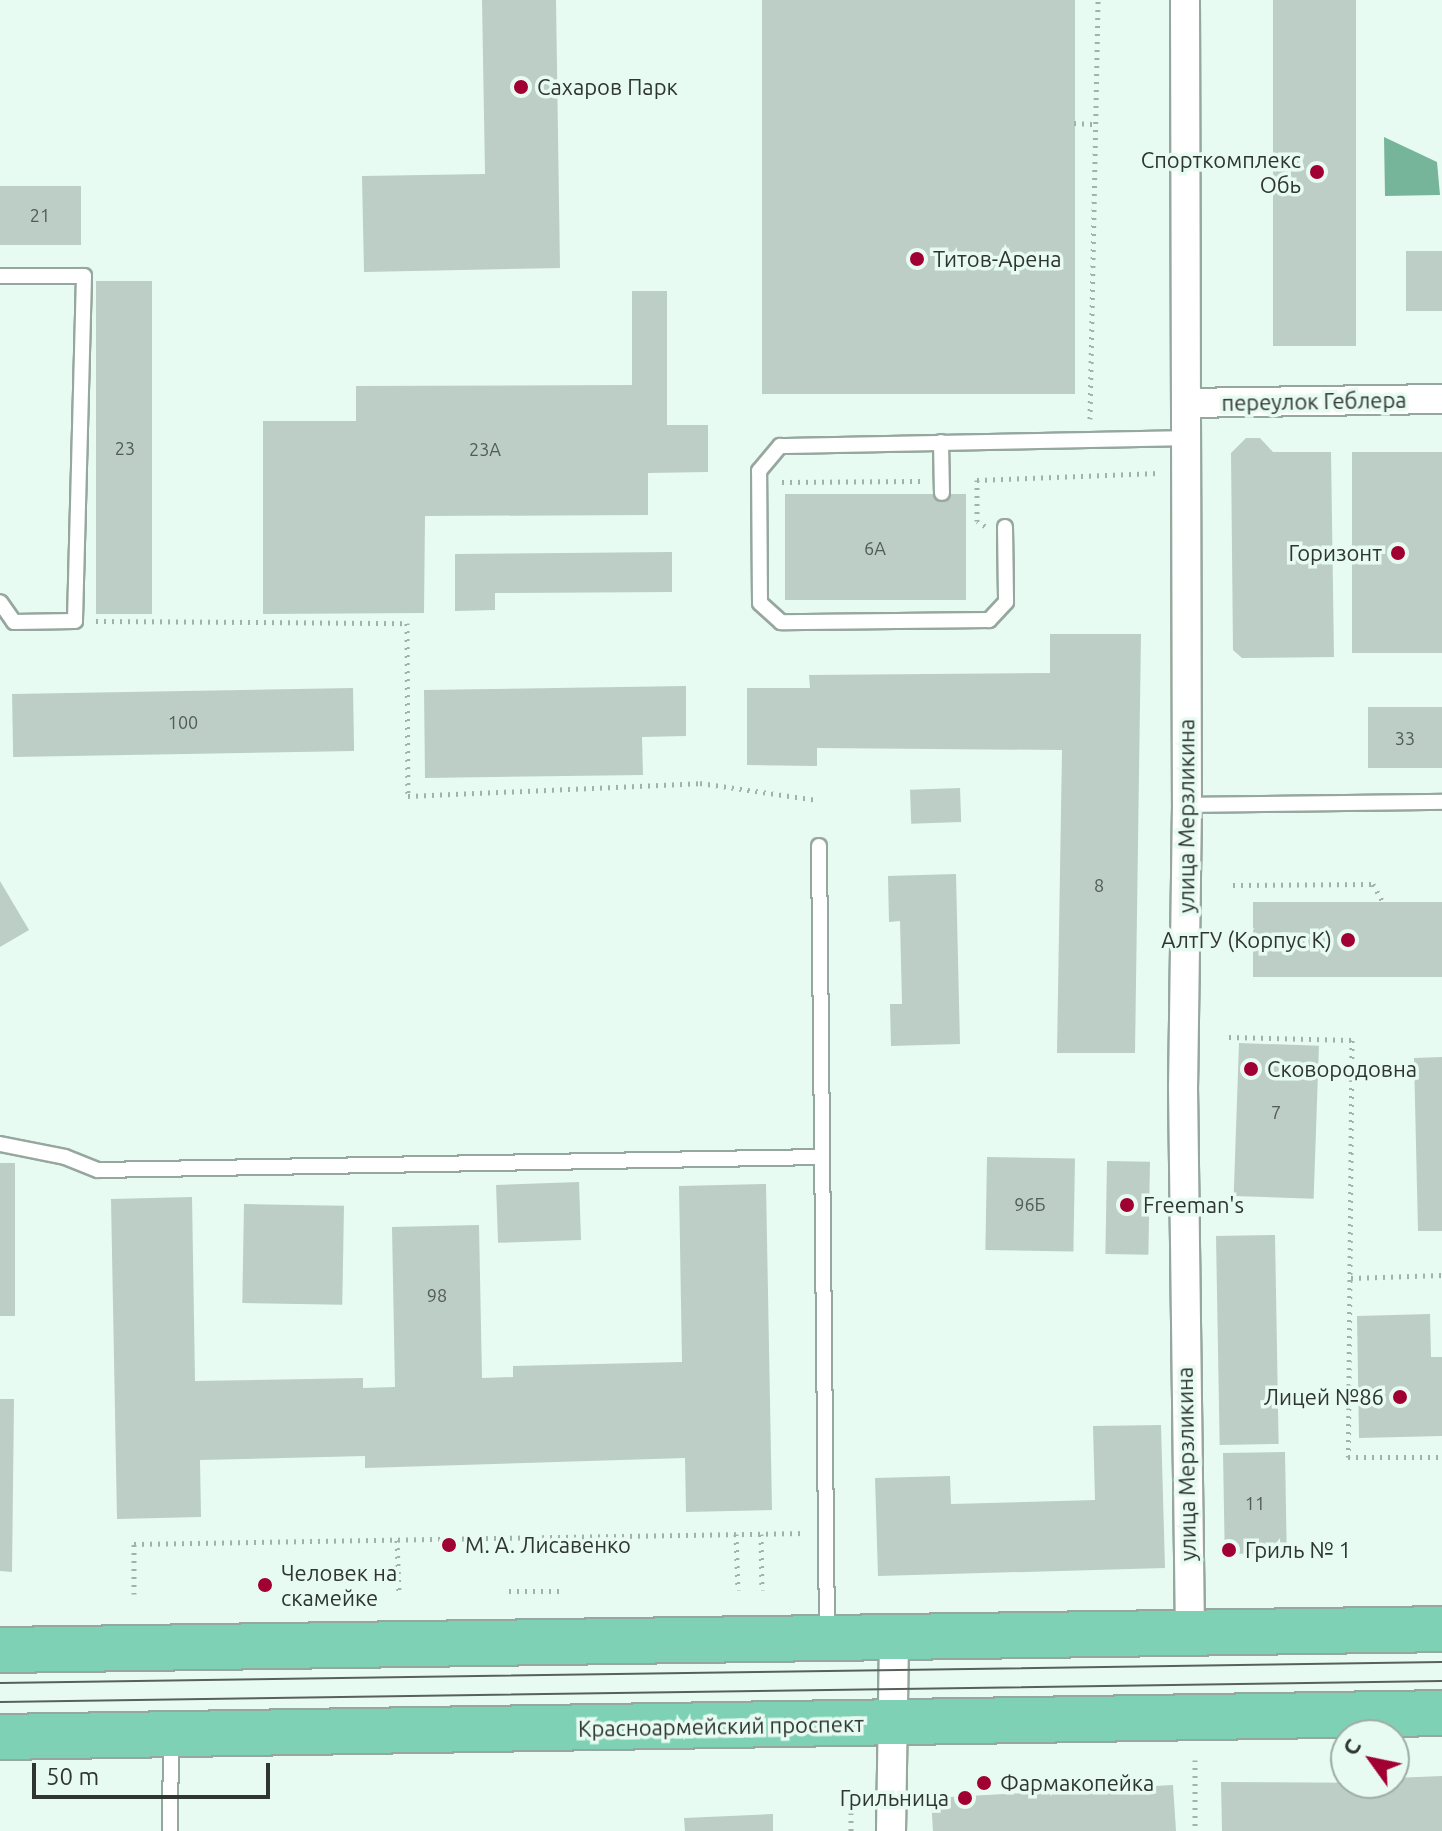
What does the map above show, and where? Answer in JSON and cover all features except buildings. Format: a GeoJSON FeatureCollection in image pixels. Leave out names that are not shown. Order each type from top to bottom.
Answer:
{"type":"FeatureCollection","features":[{"type":"Feature","properties":{"kind":"main road"},"geometry":{"type":"LineString","coordinates":[[0,1650],[1442,1629]]}},
{"type":"Feature","properties":{"kind":"main road","name":"Красноармейский проспект"},"geometry":{"type":"LineString","coordinates":[[0,1737],[1442,1713]]}},
{"type":"Feature","properties":{"kind":"street","name":"улица Мерзликина"},"geometry":{"type":"LineString","coordinates":[[1185,0],[1187,805],[1183,1086],[1190,1633]]}},
{"type":"Feature","properties":{"kind":"street","name":"переулок Геблера"},"geometry":{"type":"LineString","coordinates":[[1186,403],[1442,399]]}},
{"type":"Feature","properties":{"kind":"street"},"geometry":{"type":"LineString","coordinates":[[891,1831],[894,1637]]}},
{"type":"Feature","properties":{"kind":"lane"},"geometry":{"type":"LineString","coordinates":[[0,276],[84,276],[75,621],[14,622],[0,602]]}},
{"type":"Feature","properties":{"kind":"lane"},"geometry":{"type":"LineString","coordinates":[[1005,527],[1006,602],[989,620],[781,622],[760,603],[759,482],[762,463],[780,446],[1184,438]]}},
{"type":"Feature","properties":{"kind":"lane"},"geometry":{"type":"LineString","coordinates":[[941,442],[942,487]]}},
{"type":"Feature","properties":{"kind":"lane"},"geometry":{"type":"LineString","coordinates":[[1187,805],[1442,802]]}},
{"type":"Feature","properties":{"kind":"lane"},"geometry":{"type":"LineString","coordinates":[[819,846],[827,1638]]}},
{"type":"Feature","properties":{"kind":"lane"},"geometry":{"type":"LineString","coordinates":[[0,1144],[65,1157],[98,1170],[821,1157]]}},
{"type":"Feature","properties":{"kind":"lane"},"geometry":{"type":"LineString","coordinates":[[170,1831],[171,1736]]}},
{"type":"Feature","properties":{"kind":"path"},"geometry":{"type":"LineString","coordinates":[[1089,440],[1098,0]]}},
{"type":"Feature","properties":{"kind":"path"},"geometry":{"type":"LineString","coordinates":[[1074,123],[1096,124]]}},
{"type":"Feature","properties":{"kind":"path"},"geometry":{"type":"LineString","coordinates":[[759,482],[942,487],[977,480],[1185,473]]}},
{"type":"Feature","properties":{"kind":"path"},"geometry":{"type":"LineString","coordinates":[[977,480],[977,496]]}},
{"type":"Feature","properties":{"kind":"path"},"geometry":{"type":"LineString","coordinates":[[75,621],[407,623],[408,796],[700,783],[817,800]]}},
{"type":"Feature","properties":{"kind":"path"},"geometry":{"type":"LineString","coordinates":[[1233,885],[1373,884],[1383,902]]}},
{"type":"Feature","properties":{"kind":"path"},"geometry":{"type":"LineString","coordinates":[[1229,1037],[1352,1040],[1348,1457],[1442,1457]]}},
{"type":"Feature","properties":{"kind":"path"},"geometry":{"type":"LineString","coordinates":[[1351,1278],[1442,1275]]}},
{"type":"Feature","properties":{"kind":"path"},"geometry":{"type":"LineString","coordinates":[[134,1594],[134,1544],[827,1532]]}},
{"type":"Feature","properties":{"kind":"path"},"geometry":{"type":"LineString","coordinates":[[736,1534],[738,1590]]}},
{"type":"Feature","properties":{"kind":"path"},"geometry":{"type":"LineString","coordinates":[[761,1534],[762,1590]]}},
{"type":"Feature","properties":{"kind":"path"},"geometry":{"type":"LineString","coordinates":[[397,1540],[399,1592]]}},
{"type":"Feature","properties":{"kind":"path"},"geometry":{"type":"LineString","coordinates":[[509,1591],[565,1591]]}},
{"type":"Feature","properties":{"kind":"path"},"geometry":{"type":"LineString","coordinates":[[1195,1760],[1195,1831]]}},
{"type":"Feature","properties":{"kind":"path"},"geometry":{"type":"LineString","coordinates":[[851,1797],[851,1831]]}},
{"type":"Feature","properties":{"kind":"shaded area"},"geometry":{"type":"Polygon","coordinates":[[[1384,137],[1437,162],[1440,195],[1385,196],[1384,137]]]}},
{"type":"Feature","properties":{"kind":"tram line"},"geometry":{"type":"LineString","coordinates":[[0,1683],[1442,1662]]}},
{"type":"Feature","properties":{"kind":"tram line"},"geometry":{"type":"LineString","coordinates":[[0,1702],[1442,1681]]}},
{"type":"Feature","properties":{"kind":"place","name":"Сахаров Парк"},"geometry":{"type":"Point","coordinates":[521,87]}},
{"type":"Feature","properties":{"kind":"place","name":"Спорткомплекс Обь"},"geometry":{"type":"Point","coordinates":[1317,172]}},
{"type":"Feature","properties":{"kind":"place","name":"Титов-Арена"},"geometry":{"type":"Point","coordinates":[917,259]}},
{"type":"Feature","properties":{"kind":"place","name":"Горизонт"},"geometry":{"type":"Point","coordinates":[1398,553]}},
{"type":"Feature","properties":{"kind":"place","name":"АлтГУ (Корпус К)"},"geometry":{"type":"Point","coordinates":[1348,940]}},
{"type":"Feature","properties":{"kind":"place","name":"Сковородовна"},"geometry":{"type":"Point","coordinates":[1251,1069]}},
{"type":"Feature","properties":{"kind":"place","name":"Freeman's"},"geometry":{"type":"Point","coordinates":[1127,1205]}},
{"type":"Feature","properties":{"kind":"place","name":"Лицей №86"},"geometry":{"type":"Point","coordinates":[1400,1397]}},
{"type":"Feature","properties":{"kind":"place","name":"М. А. Лисавенко"},"geometry":{"type":"Point","coordinates":[449,1545]}},
{"type":"Feature","properties":{"kind":"place","name":"Гриль № 1"},"geometry":{"type":"Point","coordinates":[1229,1550]}},
{"type":"Feature","properties":{"kind":"place","name":"Человек на скамейке"},"geometry":{"type":"Point","coordinates":[265,1585]}},
{"type":"Feature","properties":{"kind":"place","name":"Фармакопейка"},"geometry":{"type":"Point","coordinates":[984,1783]}},
{"type":"Feature","properties":{"kind":"place","name":"Грильница"},"geometry":{"type":"Point","coordinates":[965,1798]}}]}
